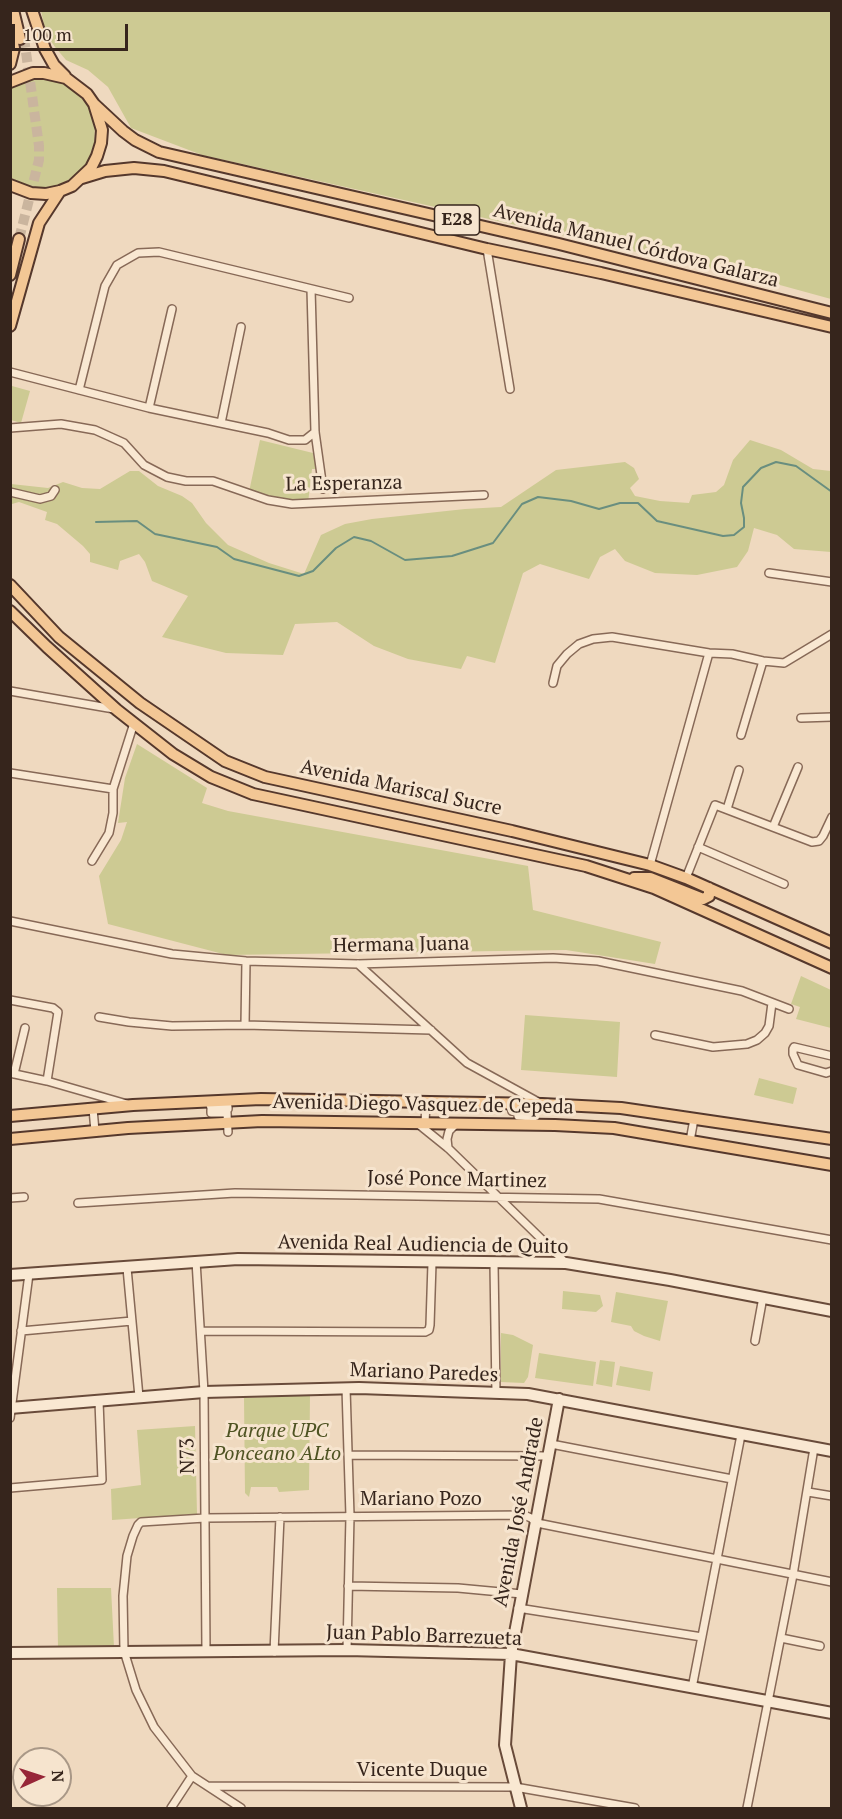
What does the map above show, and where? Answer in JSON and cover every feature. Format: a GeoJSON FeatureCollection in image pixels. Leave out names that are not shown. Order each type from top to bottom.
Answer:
{"type":"FeatureCollection","features":[{"type":"Feature","properties":{"kind":"main road"},"geometry":{"type":"LineString","coordinates":[[15,10],[22,38]]}},
{"type":"Feature","properties":{"kind":"main road"},"geometry":{"type":"LineString","coordinates":[[32,10],[45,50],[54,65],[66,78]]}},
{"type":"Feature","properties":{"kind":"main road"},"geometry":{"type":"LineString","coordinates":[[10,30],[14,48],[10,64]]}},
{"type":"Feature","properties":{"kind":"main road"},"geometry":{"type":"LineString","coordinates":[[10,82],[33,73],[66,78]]}},
{"type":"Feature","properties":{"kind":"main road","name":"E28"},"geometry":{"type":"LineString","coordinates":[[10,184],[31,193],[46,194],[60,191],[82,178],[94,162],[101,143],[101,123],[94,104],[82,89],[66,78]]}},
{"type":"Feature","properties":{"kind":"main road","name":"Avenida Manuel Córdova Galarza"},"geometry":{"type":"LineString","coordinates":[[94,104],[129,136],[159,152],[559,244],[831,313]]}},
{"type":"Feature","properties":{"kind":"main road","name":"Avenida Manuel Córdova Galarza"},"geometry":{"type":"LineString","coordinates":[[82,178],[105,171],[134,168],[164,171],[486,249],[831,327]]}},
{"type":"Feature","properties":{"kind":"main road"},"geometry":{"type":"LineString","coordinates":[[10,326],[39,223],[60,191]]}},
{"type":"Feature","properties":{"kind":"main road"},"geometry":{"type":"LineString","coordinates":[[10,259],[18,239],[10,275]]}},
{"type":"Feature","properties":{"kind":"main road"},"geometry":{"type":"LineString","coordinates":[[703,297],[706,281]]}},
{"type":"Feature","properties":{"kind":"main road"},"geometry":{"type":"LineString","coordinates":[[804,321],[808,307]]}},
{"type":"Feature","properties":{"kind":"main road","name":"Avenida Mariscal Sucre"},"geometry":{"type":"LineString","coordinates":[[10,585],[59,637],[140,703],[225,761],[266,777],[512,831],[650,865],[686,878],[831,943]]}},
{"type":"Feature","properties":{"kind":"main road","name":"Avenida Mariscal Sucre"},"geometry":{"type":"LineString","coordinates":[[10,611],[117,710],[191,766],[211,777],[254,794],[586,866],[622,877],[654,888],[831,968]]}},
{"type":"Feature","properties":{"kind":"main road"},"geometry":{"type":"LineString","coordinates":[[442,835],[441,825],[446,823],[491,832],[512,831]]}},
{"type":"Feature","properties":{"kind":"main road"},"geometry":{"type":"LineString","coordinates":[[622,877],[650,878],[703,899],[709,896],[709,888]]}},
{"type":"Feature","properties":{"kind":"main road","name":"Avenida Diego Vasquez de Cepeda"},"geometry":{"type":"LineString","coordinates":[[10,1116],[261,1099],[542,1104],[621,1108],[831,1139]]}},
{"type":"Feature","properties":{"kind":"main road","name":"Avenida Diego Vasquez de Cepeda"},"geometry":{"type":"LineString","coordinates":[[10,1139],[95,1131],[227,1127],[262,1120],[533,1125],[614,1128],[831,1165]]}},
{"type":"Feature","properties":{"kind":"main road","name":"Avenida Real Audiencia de Quito"},"geometry":{"type":"LineString","coordinates":[[10,1275],[237,1259],[494,1264],[566,1263],[831,1311]]}},
{"type":"Feature","properties":{"kind":"main road","name":"Mariano Paredes"},"geometry":{"type":"LineString","coordinates":[[11,1412],[99,1401],[204,1392],[346,1388],[528,1394],[831,1451]]}},
{"type":"Feature","properties":{"kind":"main road","name":"Avenida José Andrade"},"geometry":{"type":"LineString","coordinates":[[521,1809],[505,1745],[511,1654],[559,1399]]}},
{"type":"Feature","properties":{"kind":"main road","name":"Juan Pablo Barrezueta"},"geometry":{"type":"LineString","coordinates":[[10,1653],[347,1650],[511,1654],[831,1713]]}},
{"type":"Feature","properties":{"kind":"street"},"geometry":{"type":"LineString","coordinates":[[486,249],[510,389]]}},
{"type":"Feature","properties":{"kind":"street"},"geometry":{"type":"LineString","coordinates":[[79,390],[105,285],[117,265],[138,253],[159,252],[349,298]]}},
{"type":"Feature","properties":{"kind":"street"},"geometry":{"type":"LineString","coordinates":[[311,289],[315,432],[324,489]]}},
{"type":"Feature","properties":{"kind":"street"},"geometry":{"type":"LineString","coordinates":[[149,408],[172,309]]}},
{"type":"Feature","properties":{"kind":"street"},"geometry":{"type":"LineString","coordinates":[[221,423],[241,327]]}},
{"type":"Feature","properties":{"kind":"street"},"geometry":{"type":"LineString","coordinates":[[10,372],[149,408],[300,441],[309,439],[315,432]]}},
{"type":"Feature","properties":{"kind":"street","name":"La Esperanza"},"geometry":{"type":"LineString","coordinates":[[10,428],[61,424],[95,430],[123,443],[144,465],[167,477],[186,482],[213,481],[268,500],[292,504],[484,495]]}},
{"type":"Feature","properties":{"kind":"street"},"geometry":{"type":"LineString","coordinates":[[10,492],[40,499],[51,496],[55,490]]}},
{"type":"Feature","properties":{"kind":"street"},"geometry":{"type":"LineString","coordinates":[[769,573],[831,582]]}},
{"type":"Feature","properties":{"kind":"street"},"geometry":{"type":"LineString","coordinates":[[553,682],[557,666],[567,654],[579,644],[592,639],[612,637],[784,663],[831,634]]}},
{"type":"Feature","properties":{"kind":"street"},"geometry":{"type":"LineString","coordinates":[[650,865],[709,653]]}},
{"type":"Feature","properties":{"kind":"street"},"geometry":{"type":"LineString","coordinates":[[741,735],[764,661]]}},
{"type":"Feature","properties":{"kind":"street"},"geometry":{"type":"LineString","coordinates":[[10,691],[117,710]]}},
{"type":"Feature","properties":{"kind":"street"},"geometry":{"type":"LineString","coordinates":[[801,718],[831,717]]}},
{"type":"Feature","properties":{"kind":"street"},"geometry":{"type":"LineString","coordinates":[[92,861],[109,833],[113,813],[113,789],[134,723]]}},
{"type":"Feature","properties":{"kind":"street"},"geometry":{"type":"LineString","coordinates":[[773,827],[798,767]]}},
{"type":"Feature","properties":{"kind":"street"},"geometry":{"type":"LineString","coordinates":[[727,809],[739,771]]}},
{"type":"Feature","properties":{"kind":"street"},"geometry":{"type":"LineString","coordinates":[[10,773],[113,789]]}},
{"type":"Feature","properties":{"kind":"street"},"geometry":{"type":"LineString","coordinates":[[686,878],[715,805],[812,842],[819,841],[823,836],[831,817]]}},
{"type":"Feature","properties":{"kind":"street"},"geometry":{"type":"LineString","coordinates":[[698,847],[784,884]]}},
{"type":"Feature","properties":{"kind":"street","name":"Hermana Juana"},"geometry":{"type":"LineString","coordinates":[[10,921],[172,954],[246,961],[358,964],[553,958],[598,961],[741,991],[789,1009]]}},
{"type":"Feature","properties":{"kind":"street"},"geometry":{"type":"LineString","coordinates":[[245,1025],[246,961]]}},
{"type":"Feature","properties":{"kind":"street"},"geometry":{"type":"LineString","coordinates":[[358,964],[467,1063],[542,1104]]}},
{"type":"Feature","properties":{"kind":"street"},"geometry":{"type":"LineString","coordinates":[[10,1000],[56,1009],[58,1012],[47,1081]]}},
{"type":"Feature","properties":{"kind":"street"},"geometry":{"type":"LineString","coordinates":[[655,1035],[713,1047],[747,1044],[757,1040],[765,1033],[769,1026],[772,1003]]}},
{"type":"Feature","properties":{"kind":"street"},"geometry":{"type":"LineString","coordinates":[[99,1017],[172,1026],[245,1025],[431,1030]]}},
{"type":"Feature","properties":{"kind":"street"},"geometry":{"type":"LineString","coordinates":[[25,1028],[12,1074],[47,1081],[133,1106]]}},
{"type":"Feature","properties":{"kind":"street"},"geometry":{"type":"LineString","coordinates":[[831,1056],[794,1047],[793,1049],[798,1065],[826,1073],[831,1071]]}},
{"type":"Feature","properties":{"kind":"street"},"geometry":{"type":"LineString","coordinates":[[227,1127],[227,1113],[211,1113],[211,1110],[228,1109],[228,1107],[211,1108],[210,1105],[229,1104],[229,1100]]}},
{"type":"Feature","properties":{"kind":"street"},"geometry":{"type":"LineString","coordinates":[[426,1103],[421,1123],[566,1263]]}},
{"type":"Feature","properties":{"kind":"street"},"geometry":{"type":"LineString","coordinates":[[511,1104],[512,1111],[533,1112],[518,1114],[518,1116],[533,1117],[533,1125]]}},
{"type":"Feature","properties":{"kind":"street"},"geometry":{"type":"LineString","coordinates":[[93,1109],[95,1131]]}},
{"type":"Feature","properties":{"kind":"street"},"geometry":{"type":"LineString","coordinates":[[690,1141],[694,1119]]}},
{"type":"Feature","properties":{"kind":"street"},"geometry":{"type":"LineString","coordinates":[[448,1148],[449,1131],[456,1124]]}},
{"type":"Feature","properties":{"kind":"street","name":"José Ponce Martinez"},"geometry":{"type":"LineString","coordinates":[[78,1203],[236,1193],[599,1199],[831,1240]]}},
{"type":"Feature","properties":{"kind":"street"},"geometry":{"type":"LineString","coordinates":[[10,1198],[24,1197]]}},
{"type":"Feature","properties":{"kind":"street","name":"N73"},"geometry":{"type":"LineString","coordinates":[[196,1261],[204,1392],[206,1651]]}},
{"type":"Feature","properties":{"kind":"street"},"geometry":{"type":"LineString","coordinates":[[201,1331],[424,1332],[429,1330],[432,1263]]}},
{"type":"Feature","properties":{"kind":"street"},"geometry":{"type":"LineString","coordinates":[[494,1264],[496,1394]]}},
{"type":"Feature","properties":{"kind":"street"},"geometry":{"type":"LineString","coordinates":[[127,1268],[139,1397]]}},
{"type":"Feature","properties":{"kind":"street"},"geometry":{"type":"LineString","coordinates":[[11,1412],[29,1274]]}},
{"type":"Feature","properties":{"kind":"street"},"geometry":{"type":"LineString","coordinates":[[755,1341],[763,1297]]}},
{"type":"Feature","properties":{"kind":"street"},"geometry":{"type":"LineString","coordinates":[[21,1331],[132,1321]]}},
{"type":"Feature","properties":{"kind":"street"},"geometry":{"type":"LineString","coordinates":[[346,1388],[350,1516],[347,1650]]}},
{"type":"Feature","properties":{"kind":"street"},"geometry":{"type":"LineString","coordinates":[[10,1488],[102,1480],[99,1401]]}},
{"type":"Feature","properties":{"kind":"street"},"geometry":{"type":"LineString","coordinates":[[692,1688],[741,1435]]}},
{"type":"Feature","properties":{"kind":"street"},"geometry":{"type":"LineString","coordinates":[[551,1444],[732,1479]]}},
{"type":"Feature","properties":{"kind":"street"},"geometry":{"type":"LineString","coordinates":[[747,1809],[793,1575],[814,1448]]}},
{"type":"Feature","properties":{"kind":"street"},"geometry":{"type":"LineString","coordinates":[[349,1455],[549,1456]]}},
{"type":"Feature","properties":{"kind":"street"},"geometry":{"type":"LineString","coordinates":[[808,1491],[831,1496]]}},
{"type":"Feature","properties":{"kind":"street","name":"Mariano Pozo"},"geometry":{"type":"LineString","coordinates":[[124,1652],[123,1578],[133,1536],[138,1525],[146,1520],[524,1515],[537,1523],[831,1582]]}},
{"type":"Feature","properties":{"kind":"street"},"geometry":{"type":"LineString","coordinates":[[274,1652],[280,1518]]}},
{"type":"Feature","properties":{"kind":"street"},"geometry":{"type":"LineString","coordinates":[[348,1586],[458,1588],[522,1594]]}},
{"type":"Feature","properties":{"kind":"street"},"geometry":{"type":"LineString","coordinates":[[518,1608],[702,1637]]}},
{"type":"Feature","properties":{"kind":"street"},"geometry":{"type":"LineString","coordinates":[[781,1638],[820,1646]]}},
{"type":"Feature","properties":{"kind":"street"},"geometry":{"type":"LineString","coordinates":[[124,1652],[136,1690],[154,1727],[192,1776],[241,1809]]}},
{"type":"Feature","properties":{"kind":"street"},"geometry":{"type":"LineString","coordinates":[[171,1809],[192,1776]]}},
{"type":"Feature","properties":{"kind":"street","name":"Vicente Duque"},"geometry":{"type":"LineString","coordinates":[[208,1786],[514,1787],[635,1809]]}},
{"type":"Feature","properties":{"kind":"green space"},"geometry":{"type":"Polygon","coordinates":[[[41,11],[831,11],[831,299],[758,279],[202,155],[131,128],[108,87],[88,70],[66,60],[55,47],[46,34],[41,11]]]}},
{"type":"Feature","properties":{"kind":"green space"},"geometry":{"type":"Polygon","coordinates":[[[47,79],[64,84],[79,95],[90,109],[95,126],[94,144],[88,161],[77,175],[61,184],[44,188],[26,186],[11,178],[10,89],[30,80],[47,79]]]}},
{"type":"Feature","properties":{"kind":"green space"},"geometry":{"type":"Polygon","coordinates":[[[12,386],[30,391],[21,423],[11,420],[12,386]]]}},
{"type":"Feature","properties":{"kind":"green space"},"geometry":{"type":"Polygon","coordinates":[[[260,440],[313,453],[316,469],[312,469],[308,503],[287,501],[249,492],[260,440]]]}},
{"type":"Feature","properties":{"kind":"green space"},"geometry":{"type":"Polygon","coordinates":[[[750,440],[781,450],[813,469],[831,471],[831,552],[794,549],[777,535],[754,528],[748,551],[737,567],[697,575],[655,573],[625,561],[615,549],[600,557],[589,579],[540,564],[523,573],[495,663],[467,656],[461,669],[408,659],[374,646],[337,622],[295,624],[283,655],[226,653],[162,637],[188,596],[152,581],[145,562],[139,554],[120,561],[118,570],[90,562],[90,554],[83,546],[57,524],[45,520],[47,512],[19,502],[12,504],[11,507],[11,484],[48,488],[63,482],[82,488],[100,489],[130,471],[139,471],[158,486],[192,503],[206,523],[228,545],[269,563],[304,574],[321,535],[345,524],[372,519],[501,507],[556,470],[625,462],[634,468],[639,479],[630,488],[635,496],[689,503],[692,495],[716,492],[724,485],[733,460],[750,440]]]}},
{"type":"Feature","properties":{"kind":"green space"},"geometry":{"type":"Polygon","coordinates":[[[137,744],[207,788],[202,803],[228,811],[528,866],[533,910],[661,942],[655,964],[566,950],[227,955],[108,924],[99,876],[121,840],[127,822],[118,823],[125,778],[137,744]]]}},
{"type":"Feature","properties":{"kind":"green space"},"geometry":{"type":"Polygon","coordinates":[[[801,976],[831,990],[831,1028],[796,1019],[800,1007],[791,1004],[801,976]]]}},
{"type":"Feature","properties":{"kind":"green space"},"geometry":{"type":"Polygon","coordinates":[[[525,1015],[620,1022],[617,1077],[521,1070],[525,1015]]]}},
{"type":"Feature","properties":{"kind":"green space"},"geometry":{"type":"Polygon","coordinates":[[[759,1078],[797,1088],[793,1104],[754,1095],[759,1078]]]}},
{"type":"Feature","properties":{"kind":"green space"},"geometry":{"type":"Polygon","coordinates":[[[563,1291],[600,1295],[603,1306],[596,1312],[562,1309],[563,1291]]]}},
{"type":"Feature","properties":{"kind":"green space"},"geometry":{"type":"Polygon","coordinates":[[[616,1292],[668,1301],[660,1341],[634,1331],[631,1326],[611,1322],[616,1292]]]}},
{"type":"Feature","properties":{"kind":"green space"},"geometry":{"type":"Polygon","coordinates":[[[501,1333],[513,1335],[533,1345],[528,1377],[524,1383],[501,1382],[501,1333]]]}},
{"type":"Feature","properties":{"kind":"green space"},"geometry":{"type":"Polygon","coordinates":[[[539,1353],[596,1362],[593,1386],[535,1378],[539,1353]]]}},
{"type":"Feature","properties":{"kind":"green space"},"geometry":{"type":"Polygon","coordinates":[[[600,1360],[615,1362],[612,1387],[596,1384],[600,1360]]]}},
{"type":"Feature","properties":{"kind":"green space"},"geometry":{"type":"Polygon","coordinates":[[[620,1366],[653,1372],[650,1391],[616,1385],[620,1366]]]}},
{"type":"Feature","properties":{"kind":"green space","name":"Parque UPC Ponceano ALto"},"geometry":{"type":"Polygon","coordinates":[[[310,1395],[309,1490],[279,1492],[277,1487],[251,1487],[249,1497],[245,1493],[244,1398],[310,1395]]]}},
{"type":"Feature","properties":{"kind":"green space"},"geometry":{"type":"Polygon","coordinates":[[[195,1426],[197,1514],[112,1520],[111,1489],[141,1485],[137,1430],[195,1426]]]}},
{"type":"Feature","properties":{"kind":"green space"},"geometry":{"type":"Polygon","coordinates":[[[57,1588],[111,1588],[114,1647],[58,1647],[57,1588]]]}},
{"type":"Feature","properties":{"kind":"waterway"},"geometry":{"type":"LineString","coordinates":[[96,522],[137,521],[155,534],[217,547],[234,559],[299,576],[313,571],[336,548],[354,537],[371,541],[405,560],[452,556],[493,543],[522,504],[538,497],[571,501],[599,509],[620,503],[638,503],[657,521],[723,536],[734,535],[744,527],[741,503],[743,487],[761,468],[776,462],[796,466],[832,492]]}},
{"type":"Feature","properties":{"kind":"tunnel"},"geometry":{"type":"LineString","coordinates":[[19,239],[39,160],[24,38]]}}]}
